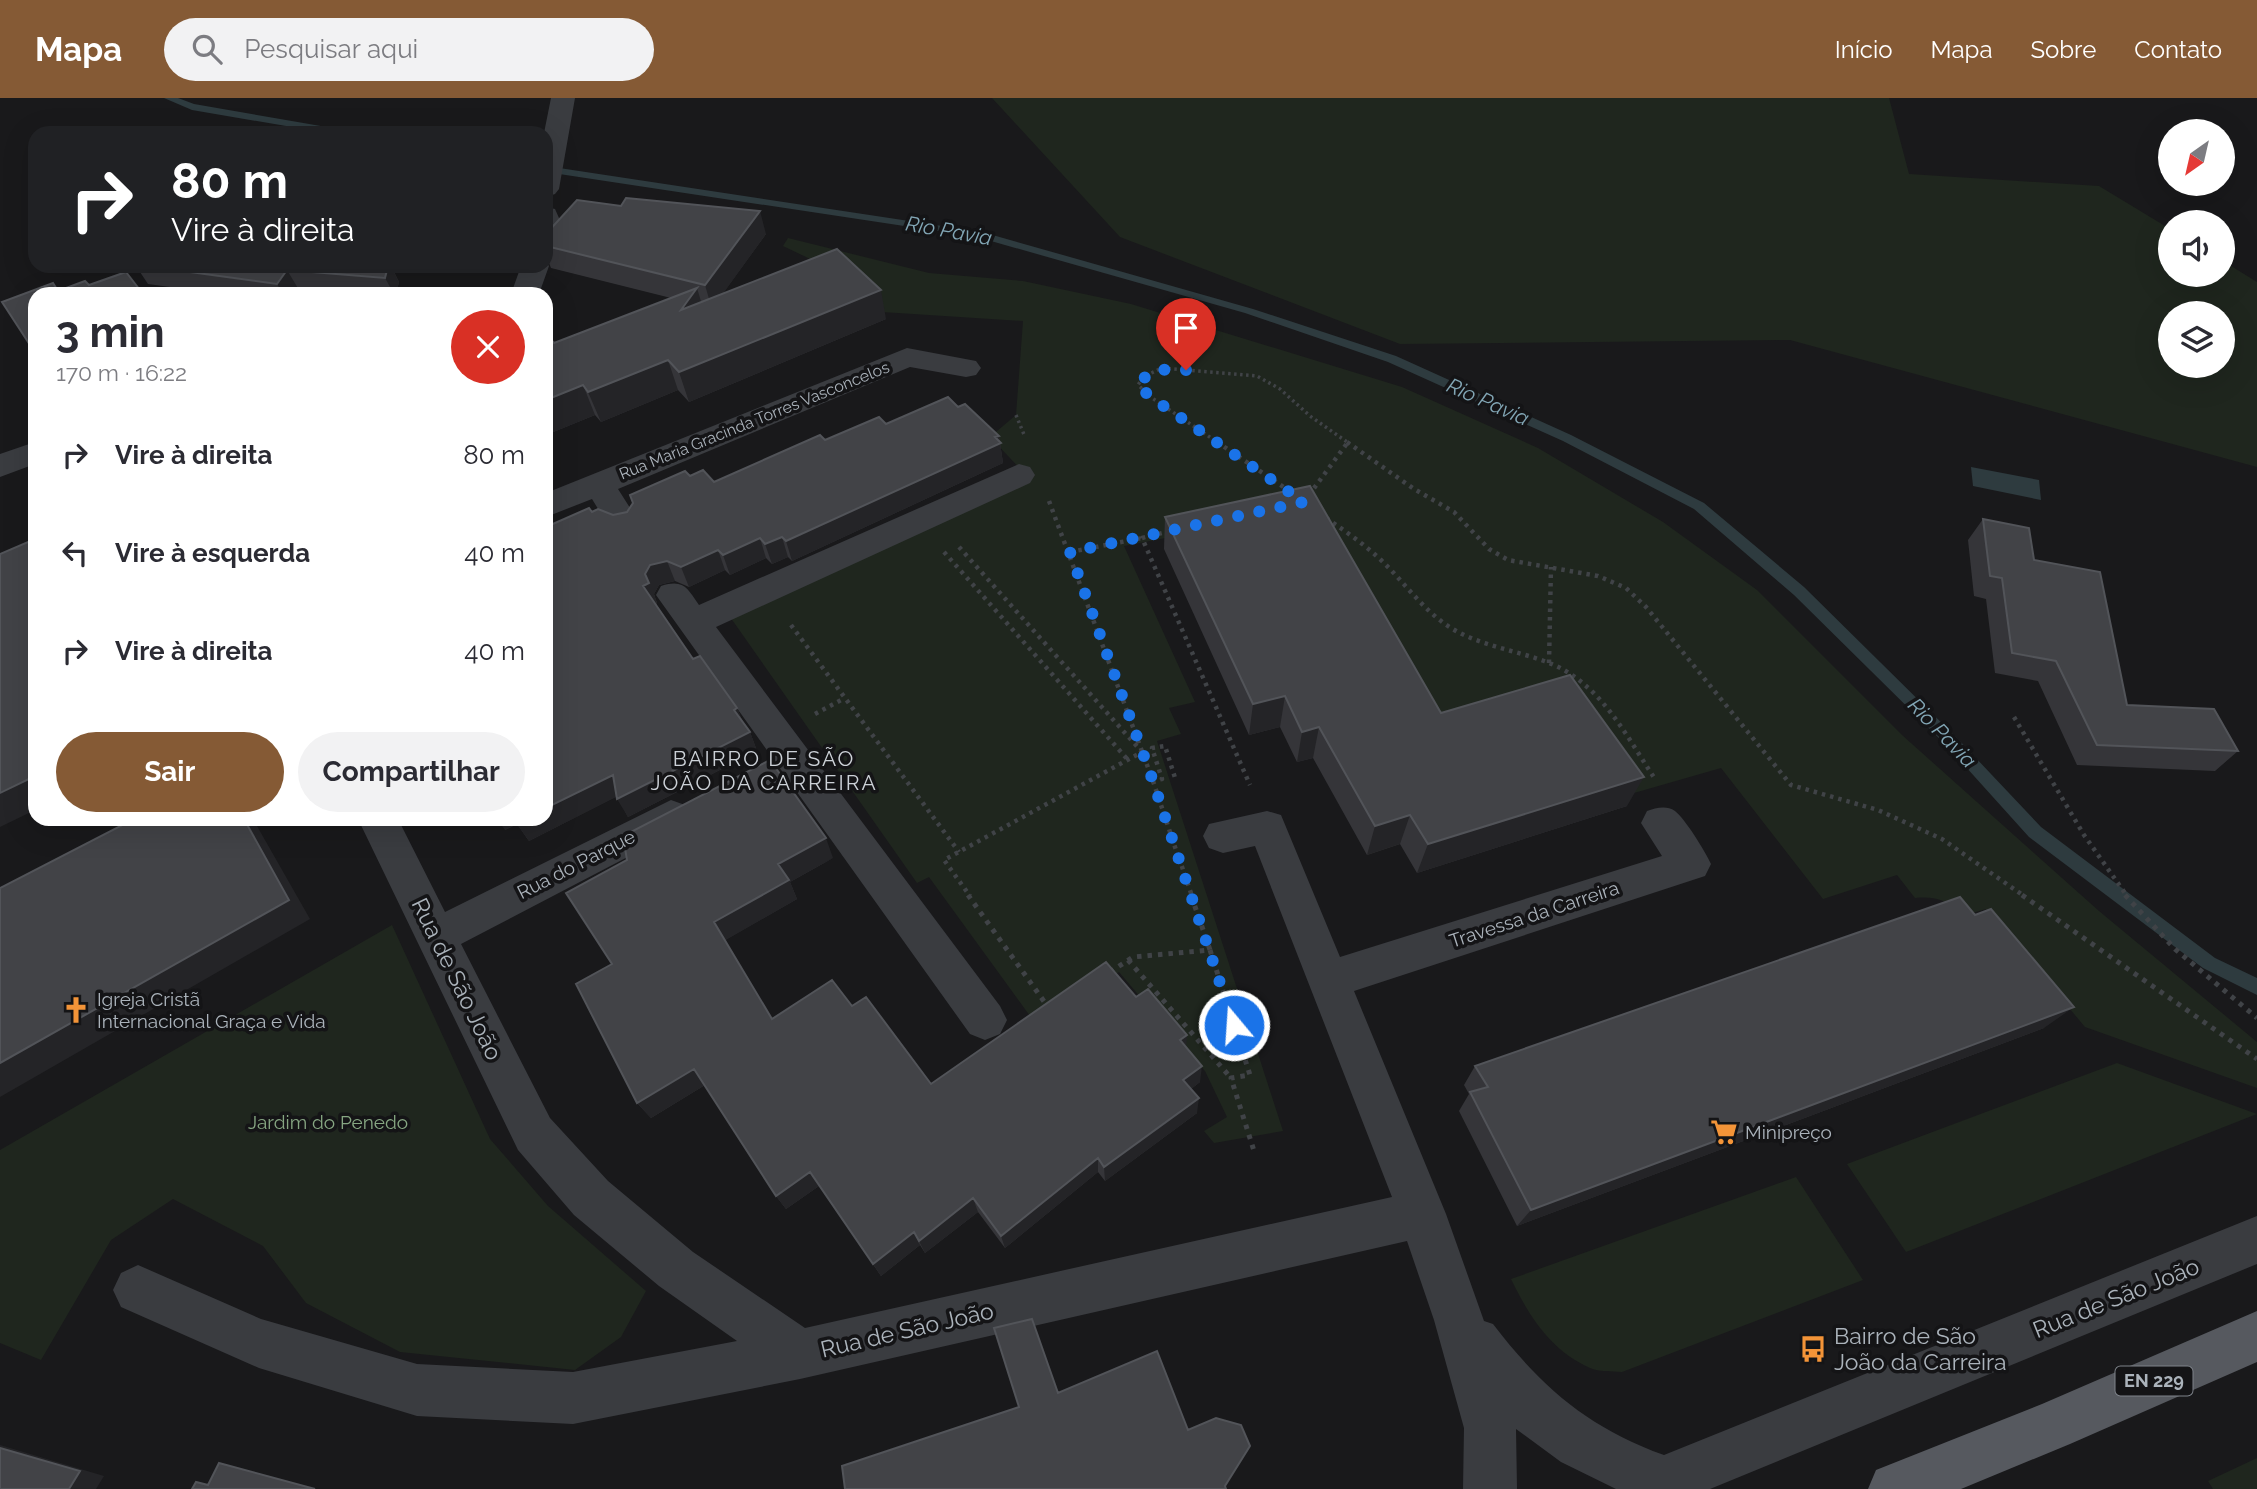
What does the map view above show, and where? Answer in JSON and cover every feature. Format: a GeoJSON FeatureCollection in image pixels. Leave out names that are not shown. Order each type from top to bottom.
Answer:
{"type":"FeatureCollection","features":[{"type":"Feature","properties":{"kind":"main road","name":"EN 229"},"geometry":{"type":"LineString","coordinates":[[1895,1489],[2052,1426],[2257,1336]]}},
{"type":"Feature","properties":{"kind":"main road","name":"EN 229"},"geometry":{"type":"LineString","coordinates":[[1946,1489],[2052,1426]]}},
{"type":"Feature","properties":{"kind":"street"},"geometry":{"type":"LineString","coordinates":[[553,148],[563,98]]}},
{"type":"Feature","properties":{"kind":"street","name":"Rua Maria Gracinda Torres Vasconcelos"},"geometry":{"type":"LineString","coordinates":[[553,503],[907,357],[966,368]]}},
{"type":"Feature","properties":{"kind":"street"},"geometry":{"type":"LineString","coordinates":[[0,466],[28,455]]}},
{"type":"Feature","properties":{"kind":"street"},"geometry":{"type":"LineString","coordinates":[[985,1020],[684,609],[1032,483]]}},
{"type":"Feature","properties":{"kind":"street"},"geometry":{"type":"LineString","coordinates":[[598,484],[623,522]]}},
{"type":"Feature","properties":{"kind":"street"},"geometry":{"type":"LineString","coordinates":[[754,773],[791,754]]}},
{"type":"Feature","properties":{"kind":"street","name":"Rua do Parque"},"geometry":{"type":"LineString","coordinates":[[437,936],[704,799]]}},
{"type":"Feature","properties":{"kind":"street","name":"Travessa da Carreira"},"geometry":{"type":"LineString","coordinates":[[1328,980],[1691,864],[1660,804]]}},
{"type":"Feature","properties":{"kind":"street","name":"Rua de São João"},"geometry":{"type":"LineString","coordinates":[[382,826],[534,1134],[591,1198],[676,1269],[800,1354],[1422,1214],[1460,1320],[1490,1428],[1490,1489]]}},
{"type":"Feature","properties":{"kind":"street"},"geometry":{"type":"LineString","coordinates":[[1223,836],[1267,827],[1422,1214]]}},
{"type":"Feature","properties":{"kind":"street","name":"Rua de São João"},"geometry":{"type":"LineString","coordinates":[[1460,1320],[1502,1379],[1550,1426],[1655,1485],[2257,1240]]}},
{"type":"Feature","properties":{"kind":"street"},"geometry":{"type":"LineString","coordinates":[[138,1290],[259,1343],[417,1390],[573,1398],[800,1354]]}},
{"type":"Feature","properties":{"kind":"path"},"geometry":{"type":"LineString","coordinates":[[1294,495],[1152,398],[1138,386],[1143,377],[1162,368],[1257,376],[1414,489],[1454,512],[1489,549],[1508,560],[1598,576],[1626,588],[1646,607],[1791,785],[1878,810],[1942,839],[2257,1059]]}},
{"type":"Feature","properties":{"kind":"path"},"geometry":{"type":"LineString","coordinates":[[1016,415],[1026,440]]}},
{"type":"Feature","properties":{"kind":"path"},"geometry":{"type":"LineString","coordinates":[[1304,502],[1348,442]]}},
{"type":"Feature","properties":{"kind":"path"},"geometry":{"type":"LineString","coordinates":[[1032,483],[1070,552],[1153,781],[1210,950],[1250,1075],[1231,1078]]}},
{"type":"Feature","properties":{"kind":"path"},"geometry":{"type":"LineString","coordinates":[[1315,510],[1382,561],[1452,630],[1481,644],[1549,663],[1580,678],[1599,699],[1660,804]]}},
{"type":"Feature","properties":{"kind":"path"},"geometry":{"type":"LineString","coordinates":[[1070,552],[1182,529]]}},
{"type":"Feature","properties":{"kind":"path"},"geometry":{"type":"LineString","coordinates":[[1142,538],[1252,790]]}},
{"type":"Feature","properties":{"kind":"path"},"geometry":{"type":"LineString","coordinates":[[935,542],[1128,760]]}},
{"type":"Feature","properties":{"kind":"path"},"geometry":{"type":"LineString","coordinates":[[957,546],[1142,752]]}},
{"type":"Feature","properties":{"kind":"path"},"geometry":{"type":"LineString","coordinates":[[1549,663],[1551,567]]}},
{"type":"Feature","properties":{"kind":"path"},"geometry":{"type":"LineString","coordinates":[[790,624],[959,852]]}},
{"type":"Feature","properties":{"kind":"path"},"geometry":{"type":"LineString","coordinates":[[2014,717],[2069,811],[2132,903],[2201,975],[2257,1018]]}},
{"type":"Feature","properties":{"kind":"path"},"geometry":{"type":"LineString","coordinates":[[1153,781],[1163,779],[1152,748],[1165,746],[1175,781]]}},
{"type":"Feature","properties":{"kind":"path"},"geometry":{"type":"LineString","coordinates":[[1050,1011],[944,860],[1142,752]]}},
{"type":"Feature","properties":{"kind":"path"},"geometry":{"type":"LineString","coordinates":[[1106,975],[1133,957],[1210,950]]}},
{"type":"Feature","properties":{"kind":"path"},"geometry":{"type":"LineString","coordinates":[[1128,960],[1231,1078],[1254,1151]]}},
{"type":"Feature","properties":{"kind":"green space"},"geometry":{"type":"Polygon","coordinates":[[[992,98],[1889,98],[1909,174],[2099,186],[2158,222],[2158,287],[2235,287],[2235,268],[2257,282],[2257,467],[1790,340],[1400,344],[1120,237],[992,98]]]}},
{"type":"Feature","properties":{"kind":"green space"},"geometry":{"type":"Polygon","coordinates":[[[788,238],[929,273],[1023,281],[1131,304],[1402,387],[1538,448],[1663,522],[1757,590],[1902,735],[2099,911],[2257,1042],[2257,1088],[2085,1027],[1986,909],[1962,916],[1941,900],[1915,898],[1897,875],[1823,899],[1721,768],[1634,793],[1424,730],[1300,512],[1124,546],[1195,702],[1169,708],[1181,734],[1157,741],[1283,1131],[1214,1143],[1204,1131],[1227,1117],[1205,1071],[1119,972],[1038,1027],[929,877],[917,883],[728,614],[1029,478],[990,437],[1016,415],[1023,321],[882,312],[829,268],[783,246],[788,238]]]}},
{"type":"Feature","properties":{"kind":"green space","name":"Jardim do Penedo"},"geometry":{"type":"Polygon","coordinates":[[[392,925],[490,1139],[548,1206],[646,1291],[621,1337],[575,1370],[400,1352],[306,1303],[263,1246],[173,1199],[111,1240],[41,1360],[0,1343],[0,1150],[392,925]]]}},
{"type":"Feature","properties":{"kind":"green space"},"geometry":{"type":"Polygon","coordinates":[[[2117,1063],[2257,1114],[1906,1252],[1847,1164],[2117,1063]]]}},
{"type":"Feature","properties":{"kind":"green space"},"geometry":{"type":"Polygon","coordinates":[[[1796,1177],[1863,1280],[1622,1372],[1594,1369],[1563,1352],[1533,1319],[1511,1279],[1796,1177]]]}},
{"type":"Feature","properties":{"kind":"green space"},"geometry":{"type":"Polygon","coordinates":[[[2257,1458],[2257,1489],[2213,1489],[2208,1481],[2257,1458]]]}},
{"type":"Feature","properties":{"kind":"shaded area"},"geometry":{"type":"Polygon","coordinates":[[[1971,467],[2039,480],[2041,500],[1973,486],[1971,467]]]}},
{"type":"Feature","properties":{"kind":"building"},"geometry":{"type":"Polygon","coordinates":[[[626,198],[760,211],[705,285],[553,248],[553,226],[577,200],[621,206],[626,198]]]}},
{"type":"Feature","properties":{"kind":"building"},"geometry":{"type":"Polygon","coordinates":[[[837,249],[881,290],[679,372],[668,360],[588,392],[583,385],[553,397],[553,342],[697,288],[681,310],[837,249]]]}},
{"type":"Feature","properties":{"kind":"building"},"geometry":{"type":"Polygon","coordinates":[[[127,273],[138,287],[69,287],[85,281],[89,285],[127,273]]]}},
{"type":"Feature","properties":{"kind":"building"},"geometry":{"type":"Polygon","coordinates":[[[197,273],[285,273],[277,284],[197,273]]]}},
{"type":"Feature","properties":{"kind":"building"},"geometry":{"type":"Polygon","coordinates":[[[324,273],[386,273],[385,278],[324,273]]]}},
{"type":"Feature","properties":{"kind":"building"},"geometry":{"type":"Polygon","coordinates":[[[28,292],[28,342],[2,302],[28,292]]]}},
{"type":"Feature","properties":{"kind":"building"},"geometry":{"type":"Polygon","coordinates":[[[948,397],[958,407],[965,404],[999,436],[995,437],[1001,443],[786,541],[782,537],[765,544],[760,538],[723,555],[718,550],[681,567],[667,561],[650,565],[645,574],[649,583],[643,586],[693,659],[700,656],[737,708],[734,710],[750,732],[617,799],[613,775],[553,805],[553,524],[589,508],[592,512],[598,509],[613,515],[627,512],[633,503],[630,495],[685,471],[690,476],[703,470],[714,482],[820,435],[825,440],[879,417],[886,424],[948,397]]]}},
{"type":"Feature","properties":{"kind":"building"},"geometry":{"type":"Polygon","coordinates":[[[1310,486],[1441,713],[1570,675],[1644,777],[1428,844],[1410,815],[1375,826],[1319,727],[1302,732],[1285,696],[1253,704],[1165,517],[1310,486]]]}},
{"type":"Feature","properties":{"kind":"building"},"geometry":{"type":"Polygon","coordinates":[[[1983,519],[2029,528],[2034,560],[2100,572],[2127,705],[2214,709],[2238,751],[2097,745],[2056,661],[2012,653],[2002,578],[1990,576],[1983,519]]]}},
{"type":"Feature","properties":{"kind":"building"},"geometry":{"type":"Polygon","coordinates":[[[28,542],[28,779],[0,793],[0,554],[28,542]]]}},
{"type":"Feature","properties":{"kind":"building"},"geometry":{"type":"Polygon","coordinates":[[[770,760],[826,838],[778,864],[789,880],[714,922],[772,1019],[832,980],[852,1006],[866,997],[931,1084],[1106,962],[1136,997],[1148,989],[1187,1035],[1180,1040],[1202,1066],[1183,1080],[1199,1098],[1104,1167],[1098,1158],[1001,1236],[973,1198],[919,1241],[914,1232],[873,1264],[810,1172],[776,1196],[694,1069],[637,1103],[576,984],[612,964],[566,893],[627,860],[623,836],[770,760]]]}},
{"type":"Feature","properties":{"kind":"building","name":"Igreja Cristã Internacional Graça e Vida"},"geometry":{"type":"Polygon","coordinates":[[[120,826],[248,826],[289,900],[0,1063],[0,888],[120,826]]]}},
{"type":"Feature","properties":{"kind":"building"},"geometry":{"type":"Polygon","coordinates":[[[1960,897],[1975,915],[1991,909],[2074,1007],[1531,1210],[1470,1092],[1488,1087],[1475,1066],[1960,897]]]}},
{"type":"Feature","properties":{"kind":"building"},"geometry":{"type":"Polygon","coordinates":[[[1032,1319],[1058,1393],[1157,1351],[1188,1430],[1216,1418],[1241,1425],[1250,1446],[1225,1486],[1226,1489],[845,1489],[842,1466],[1019,1407],[994,1328],[1032,1319]]]}},
{"type":"Feature","properties":{"kind":"building"},"geometry":{"type":"Polygon","coordinates":[[[0,1448],[80,1471],[69,1489],[0,1489],[0,1448]]]}},
{"type":"Feature","properties":{"kind":"building"},"geometry":{"type":"Polygon","coordinates":[[[219,1463],[315,1489],[192,1489],[196,1482],[208,1485],[219,1463]]]}},
{"type":"Feature","properties":{"kind":"waterway","name":"Rio Pavia"},"geometry":{"type":"LineString","coordinates":[[169,98],[192,107],[303,126]]}},
{"type":"Feature","properties":{"kind":"waterway","name":"Rio Pavia"},"geometry":{"type":"LineString","coordinates":[[553,170],[978,234],[1249,311],[1392,359],[1567,438],[1699,506],[1799,591],[1952,742],[2035,832],[2209,963],[2257,987]]}},
{"type":"Feature","properties":{"kind":"place","name":"Igreja Cristã Internacional Graça e Vida"},"geometry":{"type":"Point","coordinates":[76,1010]}},
{"type":"Feature","properties":{"kind":"place","name":"Minipreço"},"geometry":{"type":"Point","coordinates":[1724,1132]}},
{"type":"Feature","properties":{"kind":"place","name":"Bairro de São João da Carreira"},"geometry":{"type":"Point","coordinates":[1813,1349]}},
{"type":"Feature","properties":{"kind":"district","name":"BAIRRO DE SÃO JOÃO DA CARREIRA"},"geometry":{"type":"Point","coordinates":[764,771]}},
{"type":"Feature","properties":{"kind":"route"},"geometry":{"type":"LineString","coordinates":[[1186,370],[1162,368],[1143,377],[1138,386],[1304,502],[1070,552],[1153,781],[1234,1025]]}}]}
